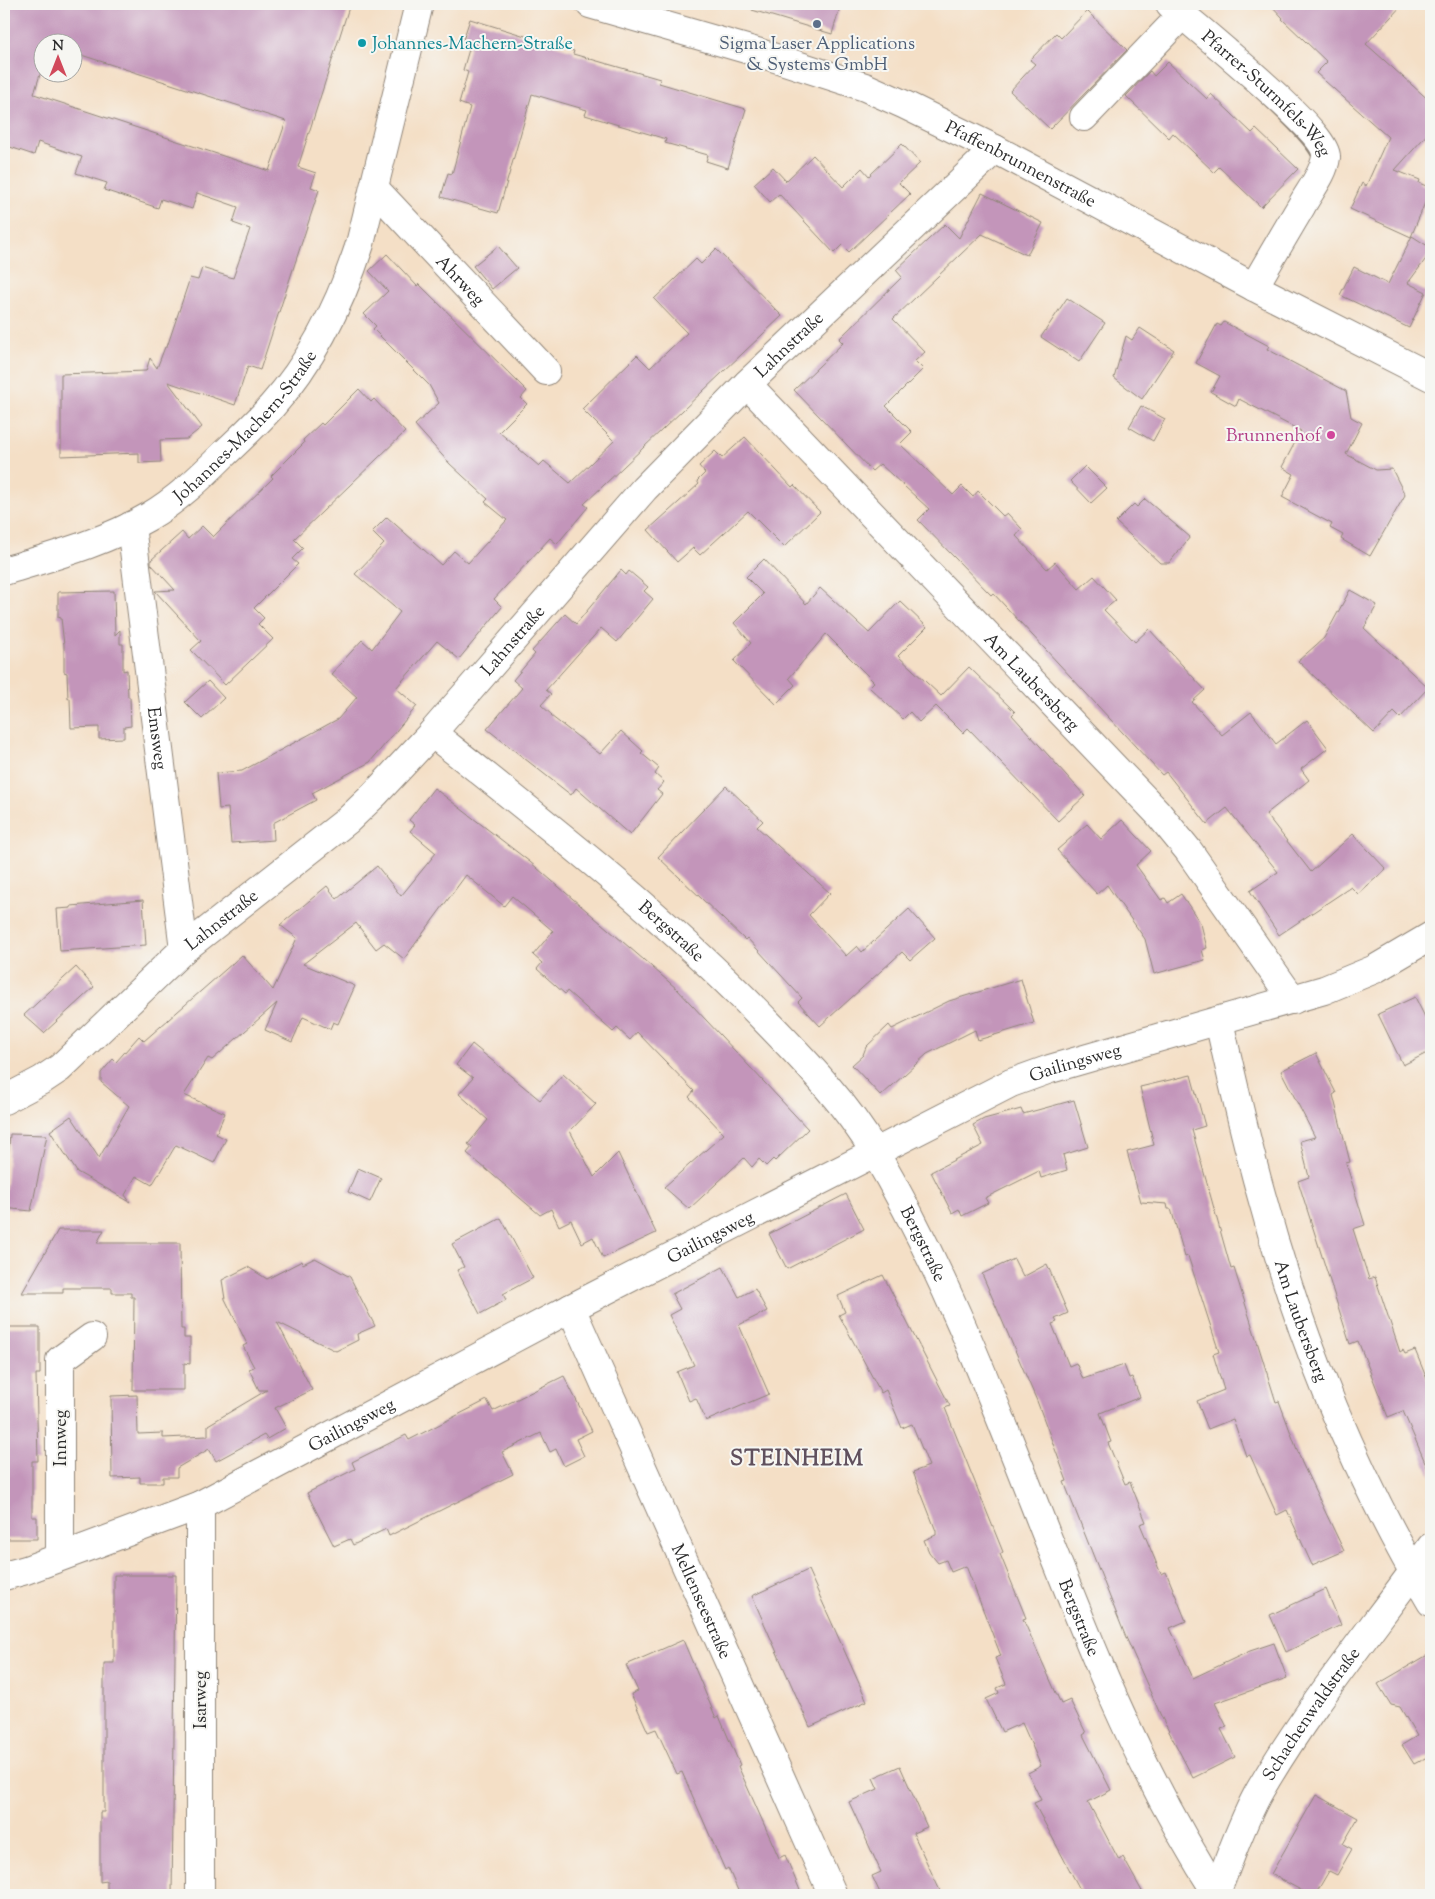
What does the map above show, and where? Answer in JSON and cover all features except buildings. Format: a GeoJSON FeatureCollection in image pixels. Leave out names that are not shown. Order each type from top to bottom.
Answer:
{"type":"FeatureCollection","features":[{"type":"Feature","properties":{"kind":"street","name":"Johannes-Machern-Straße"},"geometry":{"type":"LineString","coordinates":[[4,571],[78,549],[131,526],[174,500],[205,473],[272,406],[306,360],[348,279],[374,189],[419,4]]}},
{"type":"Feature","properties":{"kind":"street","name":"Pfaffenbrunnenstraße"},"geometry":{"type":"LineString","coordinates":[[590,4],[760,53],[865,87],[994,149],[1254,287],[1431,377]]}},
{"type":"Feature","properties":{"kind":"street","name":"Pfarrer-Sturmfels-Weg"},"geometry":{"type":"LineString","coordinates":[[1084,116],[1176,9],[1279,98],[1318,138],[1324,147],[1326,156],[1318,177],[1254,287]]}},
{"type":"Feature","properties":{"kind":"street","name":"Lahnstraße"},"geometry":{"type":"LineString","coordinates":[[4,1100],[60,1068],[184,949],[348,820],[376,794],[432,733],[644,489],[747,384],[994,149]]}},
{"type":"Feature","properties":{"kind":"street","name":"Ahrweg"},"geometry":{"type":"LineString","coordinates":[[374,189],[546,371]]}},
{"type":"Feature","properties":{"kind":"street","name":"Am Laubersberg"},"geometry":{"type":"LineString","coordinates":[[747,384],[1157,812],[1188,850],[1293,1000]]}},
{"type":"Feature","properties":{"kind":"street","name":"Emsweg"},"geometry":{"type":"LineString","coordinates":[[131,526],[184,949]]}},
{"type":"Feature","properties":{"kind":"street","name":"Bergstraße"},"geometry":{"type":"LineString","coordinates":[[432,733],[575,847],[692,948],[798,1054],[857,1125],[874,1151],[939,1274],[1113,1699],[1169,1814],[1216,1895]]}},
{"type":"Feature","properties":{"kind":"street","name":"Gailingsweg"},"geometry":{"type":"LineString","coordinates":[[4,1576],[26,1570],[200,1504],[571,1308],[874,1151],[1011,1083],[1031,1075],[1293,1000],[1346,982],[1375,969],[1431,936]]}},
{"type":"Feature","properties":{"kind":"street","name":"Am Laubersberg"},"geometry":{"type":"LineString","coordinates":[[1219,1021],[1261,1196],[1303,1326],[1342,1427],[1413,1572],[1431,1602]]}},
{"type":"Feature","properties":{"kind":"street","name":"Mellenseestraße"},"geometry":{"type":"LineString","coordinates":[[571,1308],[833,1895]]}},
{"type":"Feature","properties":{"kind":"street","name":"Innweg"},"geometry":{"type":"LineString","coordinates":[[60,1556],[60,1360],[92,1337]]}},
{"type":"Feature","properties":{"kind":"street","name":"Isarweg"},"geometry":{"type":"LineString","coordinates":[[200,1504],[200,1895]]}},
{"type":"Feature","properties":{"kind":"street","name":"Schachenwaldstraße"},"geometry":{"type":"LineString","coordinates":[[1216,1895],[1239,1835],[1260,1790],[1299,1728],[1431,1547]]}},
{"type":"Feature","properties":{"kind":"place","name":"Sigma Laser Applications & Systems GmbH"},"geometry":{"type":"Point","coordinates":[817,24]}},
{"type":"Feature","properties":{"kind":"place","name":"Johannes-Machern-Straße"},"geometry":{"type":"Point","coordinates":[362,43]}},
{"type":"Feature","properties":{"kind":"place","name":"Brunnenhof"},"geometry":{"type":"Point","coordinates":[1331,435]}},
{"type":"Feature","properties":{"kind":"district","name":"STEINHEIM"},"geometry":{"type":"Point","coordinates":[797,1457]}}]}
